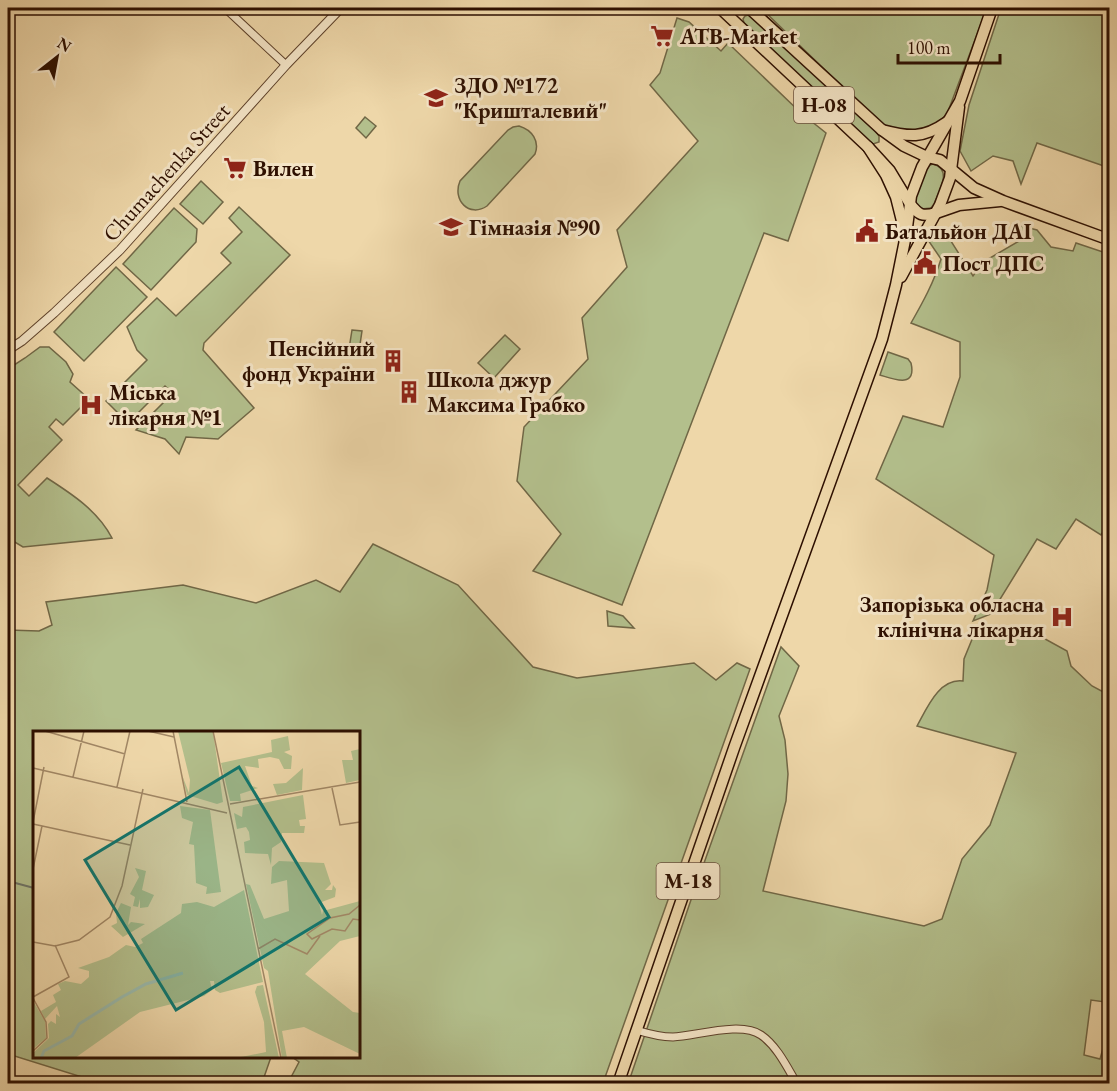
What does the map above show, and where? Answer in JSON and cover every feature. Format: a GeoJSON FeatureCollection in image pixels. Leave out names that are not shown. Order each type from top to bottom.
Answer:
{"type":"FeatureCollection","features":[{"type":"Feature","properties":{"kind":"main road","name":"Н-08"},"geometry":{"type":"LineString","coordinates":[[749,8],[882,130],[904,146],[927,157],[940,160],[974,188],[1110,240]]}},
{"type":"Feature","properties":{"kind":"main road","name":"М-18"},"geometry":{"type":"LineString","coordinates":[[618,1083],[730,759],[882,339],[896,285],[911,196],[927,157],[960,100],[992,8]]}},
{"type":"Feature","properties":{"kind":"main road","name":"Н-08"},"geometry":{"type":"LineString","coordinates":[[726,10],[868,147],[890,171],[910,204]]}},
{"type":"Feature","properties":{"kind":"main road","name":"М-18"},"geometry":{"type":"LineString","coordinates":[[896,285],[936,213],[950,178],[960,100]]}},
{"type":"Feature","properties":{"kind":"main road"},"geometry":{"type":"LineString","coordinates":[[882,130],[905,136],[921,135],[950,120]]}},
{"type":"Feature","properties":{"kind":"main road"},"geometry":{"type":"LineString","coordinates":[[868,147],[886,175],[896,197],[906,235]]}},
{"type":"Feature","properties":{"kind":"main road","name":"Н-08"},"geometry":{"type":"LineString","coordinates":[[936,213],[959,205],[1003,201]]}},
{"type":"Feature","properties":{"kind":"main road"},"geometry":{"type":"LineString","coordinates":[[910,204],[921,215],[936,213]]}},
{"type":"Feature","properties":{"kind":"street"},"geometry":{"type":"LineString","coordinates":[[225,8],[286,65]]}},
{"type":"Feature","properties":{"kind":"street","name":"Chumachenka Street"},"geometry":{"type":"LineString","coordinates":[[8,350],[54,313],[120,250],[286,65],[341,8]]}},
{"type":"Feature","properties":{"kind":"street"},"geometry":{"type":"LineString","coordinates":[[636,1030],[657,1036],[674,1037],[730,1029],[759,1034],[783,1060],[797,1083]]}},
{"type":"Feature","properties":{"kind":"green space"},"geometry":{"type":"Polygon","coordinates":[[[761,8],[987,8],[947,114],[934,127],[900,133],[881,124],[761,8]]]}},
{"type":"Feature","properties":{"kind":"green space"},"geometry":{"type":"Polygon","coordinates":[[[1001,8],[1109,8],[1109,167],[1037,143],[1021,184],[1013,161],[993,156],[971,171],[960,151],[969,105],[1001,8]]]}},
{"type":"Feature","properties":{"kind":"green space"},"geometry":{"type":"Polygon","coordinates":[[[748,15],[753,17],[875,131],[879,136],[879,142],[873,144],[868,141],[744,23],[743,19],[748,15]]]}},
{"type":"Feature","properties":{"kind":"green space"},"geometry":{"type":"Polygon","coordinates":[[[677,18],[689,22],[721,51],[728,43],[801,113],[826,133],[788,241],[764,233],[622,605],[533,571],[561,534],[517,481],[524,427],[588,359],[582,318],[627,267],[617,230],[698,141],[650,85],[660,73],[677,18]]]}},
{"type":"Feature","properties":{"kind":"green space"},"geometry":{"type":"Polygon","coordinates":[[[365,117],[376,126],[366,138],[356,128],[365,117]]]}},
{"type":"Feature","properties":{"kind":"green space"},"geometry":{"type":"Polygon","coordinates":[[[519,126],[528,130],[536,140],[535,154],[487,206],[474,210],[468,208],[458,195],[460,181],[508,130],[519,126]]]}},
{"type":"Feature","properties":{"kind":"green space"},"geometry":{"type":"Polygon","coordinates":[[[933,164],[942,171],[943,181],[931,208],[921,209],[915,203],[914,198],[927,166],[933,164]]]}},
{"type":"Feature","properties":{"kind":"green space"},"geometry":{"type":"Polygon","coordinates":[[[201,181],[223,202],[203,224],[180,204],[201,181]]]}},
{"type":"Feature","properties":{"kind":"green space"},"geometry":{"type":"Polygon","coordinates":[[[239,207],[290,255],[204,343],[203,350],[254,408],[218,439],[186,437],[179,454],[165,439],[136,430],[173,393],[165,386],[128,423],[106,401],[147,360],[137,350],[127,327],[157,298],[176,316],[231,263],[221,253],[242,232],[229,218],[239,207]]]}},
{"type":"Feature","properties":{"kind":"green space"},"geometry":{"type":"Polygon","coordinates":[[[174,208],[197,229],[196,242],[151,290],[123,264],[174,208]]]}},
{"type":"Feature","properties":{"kind":"green space"},"geometry":{"type":"Polygon","coordinates":[[[1013,224],[1037,230],[1051,247],[1073,251],[1076,243],[1109,254],[1109,522],[1101,535],[1076,519],[1056,549],[1037,539],[991,614],[973,621],[987,590],[994,555],[876,479],[903,416],[943,427],[960,377],[960,342],[911,323],[932,284],[941,259],[928,240],[944,230],[973,276],[983,262],[1021,240],[1013,224]]]}},
{"type":"Feature","properties":{"kind":"green space"},"geometry":{"type":"Polygon","coordinates":[[[116,267],[147,297],[84,361],[54,332],[116,267]]]}},
{"type":"Feature","properties":{"kind":"green space"},"geometry":{"type":"Polygon","coordinates":[[[352,330],[362,331],[359,351],[349,349],[352,330]]]}},
{"type":"Feature","properties":{"kind":"green space"},"geometry":{"type":"Polygon","coordinates":[[[505,335],[520,349],[494,378],[478,363],[505,335]]]}},
{"type":"Feature","properties":{"kind":"green space"},"geometry":{"type":"Polygon","coordinates":[[[40,347],[49,347],[66,362],[73,374],[70,382],[89,399],[63,425],[56,419],[49,427],[62,440],[18,485],[29,496],[47,478],[92,511],[112,538],[23,547],[8,538],[8,369],[40,347]]]}},
{"type":"Feature","properties":{"kind":"green space"},"geometry":{"type":"Polygon","coordinates":[[[888,352],[908,359],[911,363],[911,376],[897,380],[880,375],[888,352]]]}},
{"type":"Feature","properties":{"kind":"green space"},"geometry":{"type":"Polygon","coordinates":[[[373,544],[458,585],[533,667],[577,678],[694,663],[716,680],[737,663],[750,669],[603,1083],[288,1083],[299,1062],[293,1058],[360,1058],[360,731],[33,731],[33,1058],[271,1058],[262,1083],[101,1083],[8,1054],[8,630],[39,631],[52,625],[46,602],[183,585],[256,603],[316,580],[340,592],[373,544]]]}},
{"type":"Feature","properties":{"kind":"green space"},"geometry":{"type":"Polygon","coordinates":[[[607,611],[623,616],[634,628],[608,626],[607,611]]]}},
{"type":"Feature","properties":{"kind":"green space"},"geometry":{"type":"Polygon","coordinates":[[[1027,629],[1067,651],[1071,666],[1092,686],[1109,695],[1109,984],[1106,984],[1105,1002],[1091,1000],[1084,1055],[1100,1059],[1106,1038],[1109,1039],[1109,1083],[628,1084],[781,647],[799,666],[779,716],[785,740],[788,774],[786,801],[763,891],[924,926],[942,919],[962,859],[990,825],[1016,753],[917,726],[941,689],[955,681],[963,681],[964,659],[973,637],[1027,629]]]}},
{"type":"Feature","properties":{"kind":"waterway"},"geometry":{"type":"LineString","coordinates":[[8,881],[33,888]]}},
{"type":"Feature","properties":{"kind":"place","name":"ATB-Market"},"geometry":{"type":"Point","coordinates":[662,36]}},
{"type":"Feature","properties":{"kind":"place","name":"ЗДО №172 \"Кришталевий\""},"geometry":{"type":"Point","coordinates":[436,98]}},
{"type":"Feature","properties":{"kind":"place","name":"Вилен"},"geometry":{"type":"Point","coordinates":[235,168]}},
{"type":"Feature","properties":{"kind":"place","name":"Гімназія №90"},"geometry":{"type":"Point","coordinates":[451,227]}},
{"type":"Feature","properties":{"kind":"place","name":"Батальйон ДАI"},"geometry":{"type":"Point","coordinates":[867,231]}},
{"type":"Feature","properties":{"kind":"place","name":"Пост ДПС"},"geometry":{"type":"Point","coordinates":[925,263]}},
{"type":"Feature","properties":{"kind":"place","name":"Пенсійний фонд України"},"geometry":{"type":"Point","coordinates":[393,361]}},
{"type":"Feature","properties":{"kind":"place","name":"Школа джур Максима Грабко"},"geometry":{"type":"Point","coordinates":[409,392]}},
{"type":"Feature","properties":{"kind":"place","name":"Міська лікарня №1"},"geometry":{"type":"Point","coordinates":[91,405]}},
{"type":"Feature","properties":{"kind":"place","name":"Запорізька обласна клінічна лікарня"},"geometry":{"type":"Point","coordinates":[1062,617]}}]}
